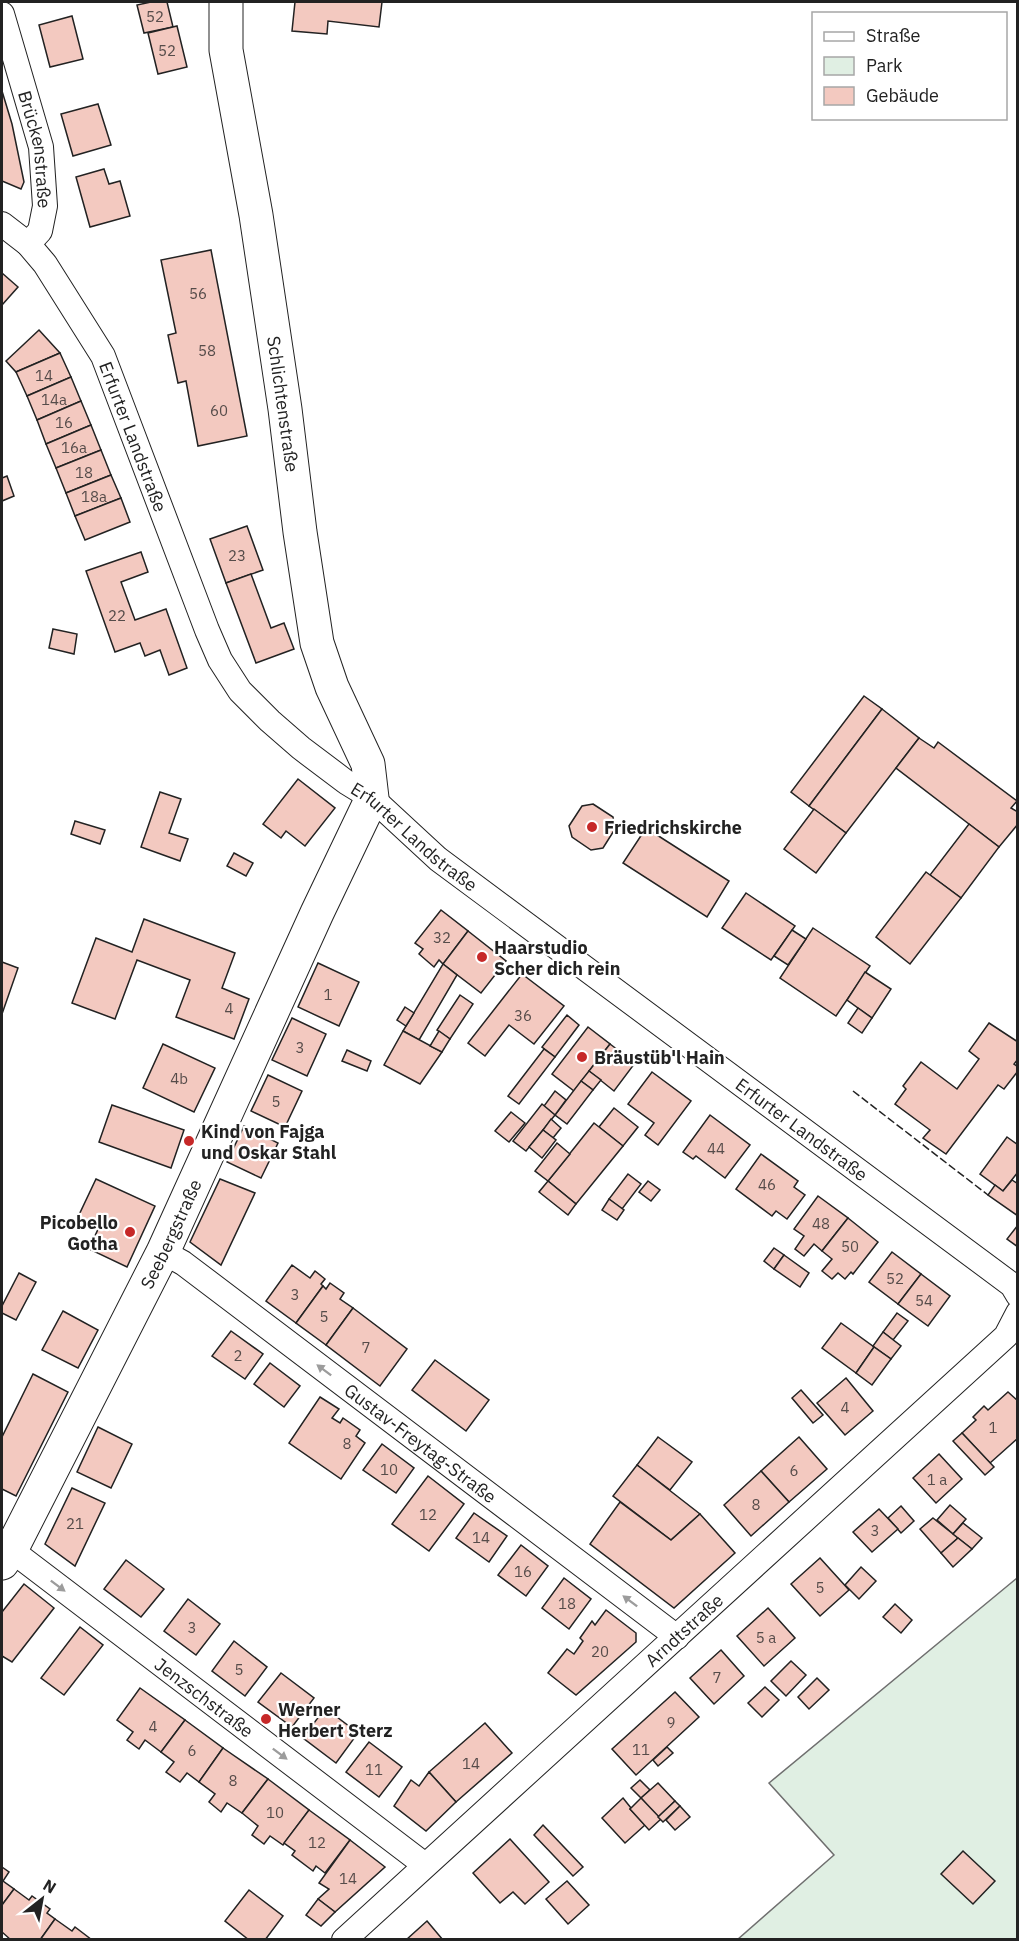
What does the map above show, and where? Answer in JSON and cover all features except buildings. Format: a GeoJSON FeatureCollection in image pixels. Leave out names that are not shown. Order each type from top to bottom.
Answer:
{"type":"FeatureCollection","features":[{"type":"Feature","properties":{"kind":"main road","name":"Schlichtenstraße"},"geometry":{"type":"LineString","coordinates":[[226,2],[226,50],[256,215],[284,397],[300,532],[318,643],[332,687],[368,764],[372,798]]}},
{"type":"Feature","properties":{"kind":"main road","name":"Seebergstraße"},"geometry":{"type":"LineString","coordinates":[[6,1557],[163,1252],[317,913],[372,798]]}},
{"type":"Feature","properties":{"kind":"street","name":"Brückenstraße"},"geometry":{"type":"LineString","coordinates":[[2,14],[41,147],[45,206],[40,231],[28,244]]}},
{"type":"Feature","properties":{"kind":"street","name":"Erfurter Landstraße"},"geometry":{"type":"LineString","coordinates":[[2,224],[28,244],[45,264],[103,356],[207,630],[220,660],[240,691],[301,748],[346,782],[372,798],[438,859],[1012,1285],[1017,1294]]}},
{"type":"Feature","properties":{"kind":"street","name":"Gustav-Freytag-Straße"},"geometry":{"type":"LineString","coordinates":[[163,1252],[192,1270],[677,1636]]}},
{"type":"Feature","properties":{"kind":"street","name":"Arndtstraße"},"geometry":{"type":"LineString","coordinates":[[344,1940],[1006,1336],[1017,1313]]}},
{"type":"Feature","properties":{"kind":"street","name":"Jenzschstraße"},"geometry":{"type":"LineString","coordinates":[[6,1557],[425,1865]]}},
{"type":"Feature","properties":{"kind":"green space"},"geometry":{"type":"Polygon","coordinates":[[[1017,1578],[1017,1939],[737,1940],[834,1855],[769,1783],[1017,1578]]]}},
{"type":"Feature","properties":{"kind":"fence"},"geometry":{"type":"LineString","coordinates":[[941,2],[948,2]]}},
{"type":"Feature","properties":{"kind":"fence"},"geometry":{"type":"LineString","coordinates":[[853,1091],[988,1195]]}},
{"type":"Feature","properties":{"kind":"place","name":"Friedrichskirche"},"geometry":{"type":"Point","coordinates":[592,827]}},
{"type":"Feature","properties":{"kind":"place","name":"Haarstudio Scher dich rein"},"geometry":{"type":"Point","coordinates":[482,957]}},
{"type":"Feature","properties":{"kind":"place","name":"Bräustüb'l Hain"},"geometry":{"type":"Point","coordinates":[582,1057]}},
{"type":"Feature","properties":{"kind":"place","name":"Kind von Fajga und Oskar Stahl"},"geometry":{"type":"Point","coordinates":[189,1141]}},
{"type":"Feature","properties":{"kind":"place","name":"Picobello Gotha"},"geometry":{"type":"Point","coordinates":[130,1232]}},
{"type":"Feature","properties":{"kind":"place","name":"Werner Herbert Sterz"},"geometry":{"type":"Point","coordinates":[266,1719]}}]}
